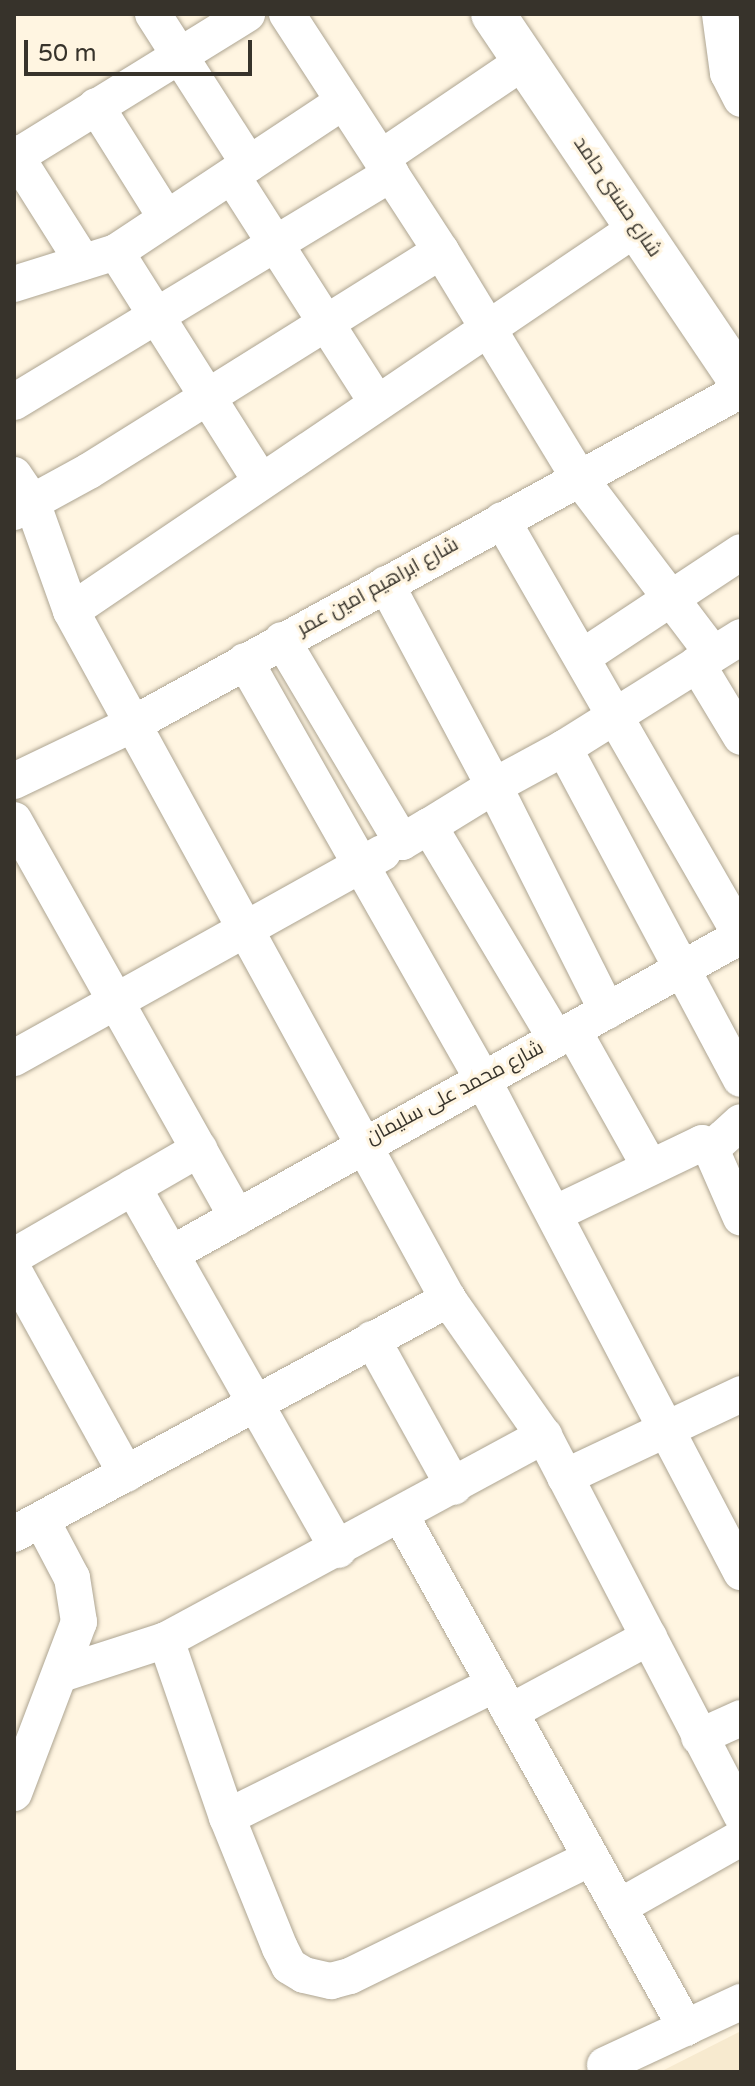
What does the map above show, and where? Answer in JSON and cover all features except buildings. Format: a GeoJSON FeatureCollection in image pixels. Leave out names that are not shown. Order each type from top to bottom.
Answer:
{"type":"FeatureCollection","features":[{"type":"Feature","properties":{"kind":"street"},"geometry":{"type":"LineString","coordinates":[[153,14],[180,56],[276,244],[377,403]]}},
{"type":"Feature","properties":{"kind":"street"},"geometry":{"type":"LineString","coordinates":[[247,14],[15,156],[100,257],[157,317],[261,481]]}},
{"type":"Feature","properties":{"kind":"street","name":"شارع حسنى حامد"},"geometry":{"type":"LineString","coordinates":[[493,14],[737,371]]}},
{"type":"Feature","properties":{"kind":"street"},"geometry":{"type":"LineString","coordinates":[[720,14],[728,73],[741,99]]}},
{"type":"Feature","properties":{"kind":"street"},"geometry":{"type":"LineString","coordinates":[[297,17],[344,101],[441,251],[578,476],[717,652],[741,737]]}},
{"type":"Feature","properties":{"kind":"street"},"geometry":{"type":"LineString","coordinates":[[14,402],[276,244],[386,166],[524,61]]}},
{"type":"Feature","properties":{"kind":"street"},"geometry":{"type":"LineString","coordinates":[[14,284],[100,257],[344,101]]}},
{"type":"Feature","properties":{"kind":"street"},"geometry":{"type":"LineString","coordinates":[[96,106],[165,216]]}},
{"type":"Feature","properties":{"kind":"street"},"geometry":{"type":"LineString","coordinates":[[71,611],[638,227]]}},
{"type":"Feature","properties":{"kind":"street"},"geometry":{"type":"LineString","coordinates":[[441,251],[207,396],[20,496],[71,611],[448,1299],[544,1436],[741,1815]]}},
{"type":"Feature","properties":{"kind":"street","name":"شارع ابراهيم امين عمر"},"geometry":{"type":"LineString","coordinates":[[14,781],[133,724],[502,520],[578,476],[737,371]]}},
{"type":"Feature","properties":{"kind":"street"},"geometry":{"type":"LineString","coordinates":[[502,520],[584,656],[741,935]]}},
{"type":"Feature","properties":{"kind":"street"},"geometry":{"type":"LineString","coordinates":[[584,656],[741,552]]}},
{"type":"Feature","properties":{"kind":"street"},"geometry":{"type":"LineString","coordinates":[[386,584],[494,786],[607,1011]]}},
{"type":"Feature","properties":{"kind":"street"},"geometry":{"type":"LineString","coordinates":[[282,640],[416,834],[564,1034],[650,1167]]}},
{"type":"Feature","properties":{"kind":"street"},"geometry":{"type":"LineString","coordinates":[[14,1058],[362,866],[494,786],[564,748],[615,713],[717,652]]}},
{"type":"Feature","properties":{"kind":"street"},"geometry":{"type":"LineString","coordinates":[[245,661],[483,1080],[741,1572]]}},
{"type":"Feature","properties":{"kind":"street"},"geometry":{"type":"LineString","coordinates":[[564,748],[684,967],[741,1079]]}},
{"type":"Feature","properties":{"kind":"street"},"geometry":{"type":"LineString","coordinates":[[14,820],[237,1218]]}},
{"type":"Feature","properties":{"kind":"street","name":"شارع محمد على سليمان"},"geometry":{"type":"LineString","coordinates":[[171,1254],[362,1143],[483,1080],[741,935]]}},
{"type":"Feature","properties":{"kind":"street"},"geometry":{"type":"LineString","coordinates":[[711,1149],[741,1122]]}},
{"type":"Feature","properties":{"kind":"street"},"geometry":{"type":"LineString","coordinates":[[554,1214],[699,1143],[711,1149],[734,1186],[741,1218]]}},
{"type":"Feature","properties":{"kind":"street"},"geometry":{"type":"LineString","coordinates":[[14,1256],[199,1149]]}},
{"type":"Feature","properties":{"kind":"street"},"geometry":{"type":"LineString","coordinates":[[133,1187],[338,1550]]}},
{"type":"Feature","properties":{"kind":"street"},"geometry":{"type":"LineString","coordinates":[[14,1271],[27,1326],[126,1474]]}},
{"type":"Feature","properties":{"kind":"street"},"geometry":{"type":"LineString","coordinates":[[14,1793],[36,1723],[61,1674],[79,1622],[79,1600],[28,1528],[448,1299]]}},
{"type":"Feature","properties":{"kind":"street"},"geometry":{"type":"LineString","coordinates":[[372,1339],[454,1487]]}},
{"type":"Feature","properties":{"kind":"street"},"geometry":{"type":"LineString","coordinates":[[565,1477],[741,1394]]}},
{"type":"Feature","properties":{"kind":"street"},"geometry":{"type":"LineString","coordinates":[[61,1674],[166,1640],[401,1516],[544,1436]]}},
{"type":"Feature","properties":{"kind":"street"},"geometry":{"type":"LineString","coordinates":[[401,1516],[686,2028]]}},
{"type":"Feature","properties":{"kind":"street"},"geometry":{"type":"LineString","coordinates":[[227,1817],[649,1637]]}},
{"type":"Feature","properties":{"kind":"street"},"geometry":{"type":"LineString","coordinates":[[166,1640],[227,1817],[289,1966],[316,1980],[350,1976],[591,1858]]}},
{"type":"Feature","properties":{"kind":"street"},"geometry":{"type":"LineString","coordinates":[[699,1737],[741,1718]]}},
{"type":"Feature","properties":{"kind":"street"},"geometry":{"type":"LineString","coordinates":[[619,1907],[741,1838]]}},
{"type":"Feature","properties":{"kind":"street"},"geometry":{"type":"LineString","coordinates":[[605,2065],[741,2002]]}},
{"type":"Feature","properties":{"kind":"shaded area"},"geometry":{"type":"Polygon","coordinates":[[[741,2031],[741,2072],[660,2072],[741,2031]]]}}]}
